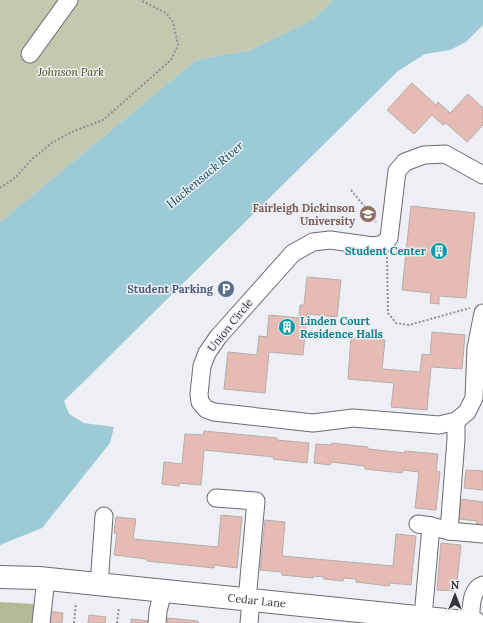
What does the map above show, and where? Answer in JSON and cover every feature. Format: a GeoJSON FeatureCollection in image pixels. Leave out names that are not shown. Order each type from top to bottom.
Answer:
{"type":"FeatureCollection","features":[{"type":"Feature","properties":{"kind":"main road","name":"Cedar Lane"},"geometry":{"type":"LineString","coordinates":[[0,567],[42,578]]}},
{"type":"Feature","properties":{"kind":"main road","name":"Cedar Lane"},"geometry":{"type":"LineString","coordinates":[[0,577],[42,578],[249,600],[339,616],[473,623]]}},
{"type":"Feature","properties":{"kind":"street"},"geometry":{"type":"LineString","coordinates":[[30,54],[69,0]]}},
{"type":"Feature","properties":{"kind":"street"},"geometry":{"type":"LineString","coordinates":[[383,244],[389,238],[397,171],[405,162],[424,155],[445,154],[483,175]]}},
{"type":"Feature","properties":{"kind":"street","name":"Union Circle"},"geometry":{"type":"LineString","coordinates":[[383,244],[373,246],[330,240],[312,242],[293,253],[218,337],[207,353],[202,366],[199,394],[200,402],[206,409],[214,412],[314,423],[353,418],[439,425],[462,416]]}},
{"type":"Feature","properties":{"kind":"street"},"geometry":{"type":"LineString","coordinates":[[449,531],[456,439],[462,416],[474,398],[477,310]]}},
{"type":"Feature","properties":{"kind":"street"},"geometry":{"type":"LineString","coordinates":[[216,498],[256,500],[249,600],[249,623]]}},
{"type":"Feature","properties":{"kind":"street"},"geometry":{"type":"LineString","coordinates":[[99,585],[104,516]]}},
{"type":"Feature","properties":{"kind":"street"},"geometry":{"type":"LineString","coordinates":[[432,620],[424,525],[449,531],[483,534]]}},
{"type":"Feature","properties":{"kind":"street"},"geometry":{"type":"LineString","coordinates":[[41,623],[42,578]]}},
{"type":"Feature","properties":{"kind":"street"},"geometry":{"type":"LineString","coordinates":[[473,623],[474,592],[483,584]]}},
{"type":"Feature","properties":{"kind":"street"},"geometry":{"type":"LineString","coordinates":[[157,623],[158,611],[163,592]]}},
{"type":"Feature","properties":{"kind":"path"},"geometry":{"type":"LineString","coordinates":[[0,188],[16,177],[31,160],[53,142],[74,131],[103,120],[171,60],[178,45],[173,22],[166,13],[140,0]]}},
{"type":"Feature","properties":{"kind":"path"},"geometry":{"type":"LineString","coordinates":[[351,190],[374,218],[388,257],[388,313],[396,323],[409,325],[477,310]]}},
{"type":"Feature","properties":{"kind":"path"},"geometry":{"type":"LineString","coordinates":[[74,623],[76,603]]}},
{"type":"Feature","properties":{"kind":"path"},"geometry":{"type":"LineString","coordinates":[[117,623],[119,607]]}},
{"type":"Feature","properties":{"kind":"green space","name":"Johnson Park"},"geometry":{"type":"Polygon","coordinates":[[[0,0],[333,0],[312,20],[250,50],[196,60],[0,222],[0,0]]]}},
{"type":"Feature","properties":{"kind":"green space"},"geometry":{"type":"Polygon","coordinates":[[[0,602],[35,604],[34,623],[0,623],[0,602]]]}},
{"type":"Feature","properties":{"kind":"water","name":"Hackensack River"},"geometry":{"type":"Polygon","coordinates":[[[333,0],[483,0],[483,25],[466,42],[450,50],[425,54],[398,71],[64,401],[69,414],[84,423],[114,427],[110,443],[42,528],[0,545],[0,222],[196,60],[250,50],[312,20],[333,0]]]}},
{"type":"Feature","properties":{"kind":"building"},"geometry":{"type":"Polygon","coordinates":[[[412,83],[436,105],[438,102],[450,113],[468,94],[483,108],[483,125],[467,142],[446,123],[443,125],[432,115],[414,134],[387,110],[412,83]]]}},
{"type":"Feature","properties":{"kind":"building","name":"Student Center"},"geometry":{"type":"Polygon","coordinates":[[[411,206],[475,213],[466,298],[439,296],[439,304],[430,303],[431,293],[402,290],[411,206]]]}},
{"type":"Feature","properties":{"kind":"building","name":"Linden Court Residence Halls"},"geometry":{"type":"Polygon","coordinates":[[[307,277],[341,280],[337,317],[307,314],[303,355],[269,352],[265,393],[224,389],[228,352],[257,355],[259,336],[267,337],[269,315],[299,318],[300,305],[304,305],[307,277]]]}},
{"type":"Feature","properties":{"kind":"building","name":"Linden Court Residence Halls"},"geometry":{"type":"Polygon","coordinates":[[[432,332],[465,335],[462,369],[431,367],[427,410],[391,407],[394,383],[348,379],[351,337],[385,340],[382,369],[420,372],[422,354],[430,355],[432,332]]]}},
{"type":"Feature","properties":{"kind":"building"},"geometry":{"type":"Polygon","coordinates":[[[204,431],[277,438],[277,440],[309,443],[307,463],[273,459],[274,457],[204,450],[201,485],[179,483],[179,486],[162,484],[164,462],[182,464],[185,434],[203,435],[204,431]]]}},
{"type":"Feature","properties":{"kind":"building"},"geometry":{"type":"Polygon","coordinates":[[[332,443],[405,453],[405,451],[438,454],[436,471],[440,472],[436,510],[415,508],[419,472],[403,470],[402,473],[365,469],[365,466],[331,462],[330,465],[314,463],[316,444],[331,445],[332,443]]]}},
{"type":"Feature","properties":{"kind":"building"},"geometry":{"type":"Polygon","coordinates":[[[466,470],[483,471],[483,490],[464,488],[466,470]]]}},
{"type":"Feature","properties":{"kind":"building"},"geometry":{"type":"Polygon","coordinates":[[[461,499],[483,502],[483,528],[476,528],[477,521],[459,519],[461,499]]]}},
{"type":"Feature","properties":{"kind":"building"},"geometry":{"type":"Polygon","coordinates":[[[221,515],[242,517],[237,568],[214,565],[214,568],[147,561],[147,559],[114,555],[117,533],[114,533],[116,517],[136,519],[133,539],[218,547],[221,515]]]}},
{"type":"Feature","properties":{"kind":"building"},"geometry":{"type":"Polygon","coordinates":[[[265,520],[285,522],[282,556],[393,566],[396,534],[416,536],[411,585],[390,583],[389,586],[356,582],[356,579],[344,578],[343,581],[324,579],[324,577],[313,576],[313,578],[282,575],[282,572],[260,570],[265,520]]]}},
{"type":"Feature","properties":{"kind":"building"},"geometry":{"type":"Polygon","coordinates":[[[441,543],[461,545],[456,591],[437,590],[441,543]]]}},
{"type":"Feature","properties":{"kind":"building"},"geometry":{"type":"Polygon","coordinates":[[[46,611],[63,613],[62,623],[45,623],[46,611]]]}},
{"type":"Feature","properties":{"kind":"building"},"geometry":{"type":"Polygon","coordinates":[[[89,615],[106,617],[105,623],[88,623],[89,615]]]}},
{"type":"Feature","properties":{"kind":"building"},"geometry":{"type":"Polygon","coordinates":[[[167,618],[198,621],[198,623],[167,623],[167,618]]]}},
{"type":"Feature","properties":{"kind":"building"},"geometry":{"type":"Polygon","coordinates":[[[131,619],[149,621],[149,623],[131,623],[131,619]]]}},
{"type":"Feature","properties":{"kind":"place","name":"Fairleigh Dickinson University"},"geometry":{"type":"Point","coordinates":[368,214]}},
{"type":"Feature","properties":{"kind":"place","name":"Student Center"},"geometry":{"type":"Point","coordinates":[439,251]}},
{"type":"Feature","properties":{"kind":"place","name":"Student Parking"},"geometry":{"type":"Point","coordinates":[226,289]}},
{"type":"Feature","properties":{"kind":"place","name":"Linden Court Residence Halls"},"geometry":{"type":"Point","coordinates":[287,327]}}]}
